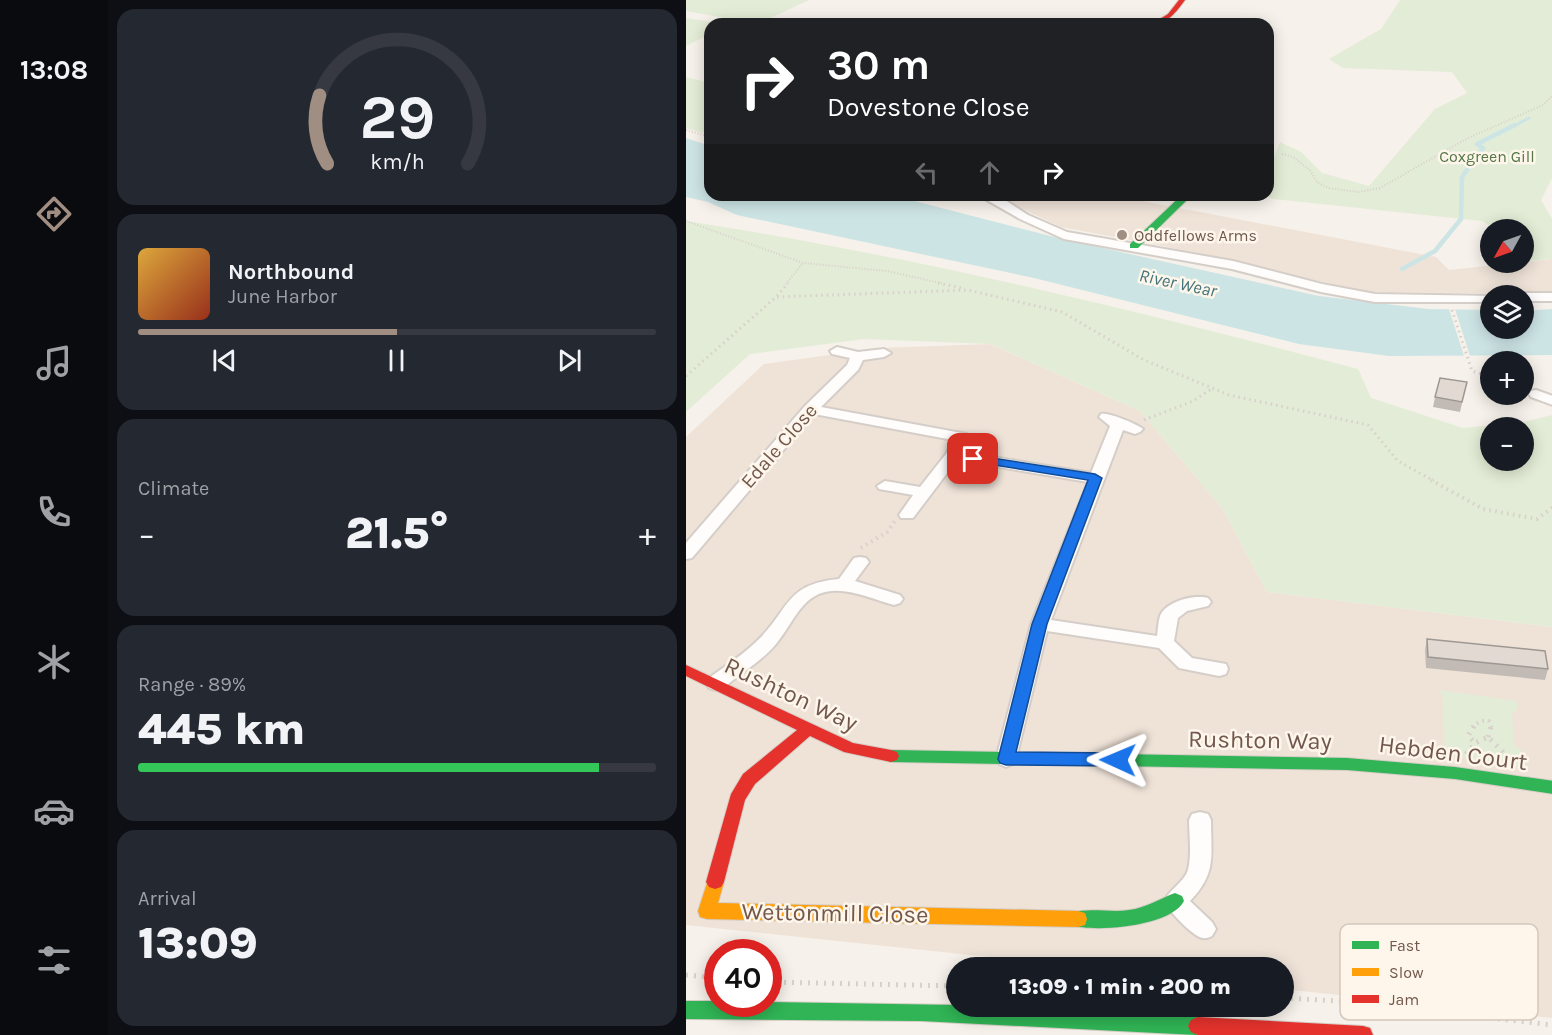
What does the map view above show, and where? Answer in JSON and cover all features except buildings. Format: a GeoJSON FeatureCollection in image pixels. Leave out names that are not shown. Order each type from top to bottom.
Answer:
{"type":"FeatureCollection","features":[{"type":"Feature","properties":{"kind":"street"},"geometry":{"type":"LineString","coordinates":[[1165,18],[1182,0]]}},
{"type":"Feature","properties":{"kind":"street"},"geometry":{"type":"LineString","coordinates":[[999,201],[1024,217],[1064,235],[1233,265],[1321,288],[1375,298],[1480,298]]}},
{"type":"Feature","properties":{"kind":"street"},"geometry":{"type":"LineString","coordinates":[[1134,246],[1181,201]]}},
{"type":"Feature","properties":{"kind":"street"},"geometry":{"type":"LineString","coordinates":[[1534,297],[1553,297]]}},
{"type":"Feature","properties":{"kind":"street"},"geometry":{"type":"LineString","coordinates":[[837,351],[858,356],[884,353]]}},
{"type":"Feature","properties":{"kind":"street","name":"Edale Close"},"geometry":{"type":"LineString","coordinates":[[686,554],[810,409],[853,367],[858,356]]}},
{"type":"Feature","properties":{"kind":"street"},"geometry":{"type":"LineString","coordinates":[[1536,394],[1553,401]]}},
{"type":"Feature","properties":{"kind":"street"},"geometry":{"type":"LineString","coordinates":[[810,409],[962,437],[953,455],[906,515]]}},
{"type":"Feature","properties":{"kind":"street"},"geometry":{"type":"LineString","coordinates":[[1006,759],[1040,624],[1095,478],[1120,423]]}},
{"type":"Feature","properties":{"kind":"street"},"geometry":{"type":"LineString","coordinates":[[953,455],[1095,478]]}},
{"type":"Feature","properties":{"kind":"street"},"geometry":{"type":"LineString","coordinates":[[885,486],[924,492]]}},
{"type":"Feature","properties":{"kind":"street"},"geometry":{"type":"LineString","coordinates":[[844,584],[860,562]]}},
{"type":"Feature","properties":{"kind":"street"},"geometry":{"type":"LineString","coordinates":[[716,683],[765,644],[797,600],[809,590],[826,585],[844,584],[894,600]]}},
{"type":"Feature","properties":{"kind":"street"},"geometry":{"type":"LineString","coordinates":[[1165,643],[1169,616],[1181,608],[1202,602]]}},
{"type":"Feature","properties":{"kind":"street"},"geometry":{"type":"LineString","coordinates":[[1040,624],[1165,643],[1186,663],[1219,669]]}},
{"type":"Feature","properties":{"kind":"street","name":"Rushton Way"},"geometry":{"type":"LineString","coordinates":[[686,670],[850,748],[891,756],[1347,764]]}},
{"type":"Feature","properties":{"kind":"street","name":"Wettonmill Close"},"geometry":{"type":"LineString","coordinates":[[808,729],[749,779],[737,799],[707,911],[1129,920],[1156,913],[1175,901],[1196,879],[1200,867],[1200,820]]}},
{"type":"Feature","properties":{"kind":"street","name":"Hebden Court"},"geometry":{"type":"LineString","coordinates":[[1347,764],[1455,773],[1553,788]]}},
{"type":"Feature","properties":{"kind":"street"},"geometry":{"type":"LineString","coordinates":[[1175,901],[1204,929]]}},
{"type":"Feature","properties":{"kind":"street"},"geometry":{"type":"LineString","coordinates":[[686,1010],[921,1012],[1363,1035]]}},
{"type":"Feature","properties":{"kind":"path"},"geometry":{"type":"LineString","coordinates":[[1274,152],[1293,157],[1310,170],[1317,182],[1328,188],[1359,192],[1380,188],[1468,138],[1543,105],[1553,95]]}},
{"type":"Feature","properties":{"kind":"path"},"geometry":{"type":"LineString","coordinates":[[686,130],[704,135]]}},
{"type":"Feature","properties":{"kind":"path"},"geometry":{"type":"LineString","coordinates":[[686,221],[803,263],[887,271],[1062,312],[1144,360],[1229,394],[1368,425],[1398,461],[1483,509],[1537,519],[1553,507]]}},
{"type":"Feature","properties":{"kind":"path"},"geometry":{"type":"LineString","coordinates":[[686,376],[776,297],[803,263]]}},
{"type":"Feature","properties":{"kind":"path"},"geometry":{"type":"LineString","coordinates":[[776,297],[968,290]]}},
{"type":"Feature","properties":{"kind":"path"},"geometry":{"type":"LineString","coordinates":[[1450,301],[1472,371],[1480,374]]}},
{"type":"Feature","properties":{"kind":"path"},"geometry":{"type":"LineString","coordinates":[[1120,423],[1142,421],[1193,401],[1214,388]]}},
{"type":"Feature","properties":{"kind":"path"},"geometry":{"type":"LineString","coordinates":[[860,562],[852,555],[887,532],[897,518],[906,515]]}},
{"type":"Feature","properties":{"kind":"path"},"geometry":{"type":"LineString","coordinates":[[1475,743],[1468,736],[1475,724],[1483,720],[1489,721],[1492,728],[1488,737]]}},
{"type":"Feature","properties":{"kind":"path"},"geometry":{"type":"LineString","coordinates":[[686,975],[704,977]]}},
{"type":"Feature","properties":{"kind":"path"},"geometry":{"type":"LineString","coordinates":[[782,982],[946,986]]}},
{"type":"Feature","properties":{"kind":"path"},"geometry":{"type":"LineString","coordinates":[[1294,999],[1340,1001]]}},
{"type":"Feature","properties":{"kind":"path"},"geometry":{"type":"LineString","coordinates":[[1508,1020],[1553,1025]]}},
{"type":"Feature","properties":{"kind":"shaded area"},"geometry":{"type":"Polygon","coordinates":[[[1006,201],[1142,201],[1436,257],[1449,270],[1480,267],[1480,273],[1534,273],[1534,261],[1552,259],[1552,294],[1534,294],[1534,285],[1480,285],[1480,293],[1368,292],[1163,246],[1061,227],[1006,201]]]}},
{"type":"Feature","properties":{"kind":"shaded area"},"geometry":{"type":"Polygon","coordinates":[[[990,344],[1140,411],[1222,508],[1267,592],[1552,627],[1552,1018],[1538,1016],[1538,924],[1340,924],[1340,995],[1294,990],[1294,957],[989,957],[686,925],[686,437],[764,364],[881,348],[990,344]]]}},
{"type":"Feature","properties":{"kind":"green space"},"geometry":{"type":"Polygon","coordinates":[[[686,0],[809,0],[771,18],[725,18],[686,11],[686,0]]]}},
{"type":"Feature","properties":{"kind":"green space","name":"Coxgreen Gill"},"geometry":{"type":"Polygon","coordinates":[[[1400,0],[1552,0],[1552,178],[1541,200],[1552,219],[1552,259],[1534,260],[1534,219],[1480,221],[1274,199],[1274,157],[1280,142],[1301,152],[1322,173],[1369,186],[1435,109],[1467,93],[1452,72],[1343,68],[1329,59],[1381,29],[1400,0]]]}},
{"type":"Feature","properties":{"kind":"green space"},"geometry":{"type":"Polygon","coordinates":[[[686,18],[704,21],[704,37],[686,46],[686,18]]]}},
{"type":"Feature","properties":{"kind":"green space"},"geometry":{"type":"Polygon","coordinates":[[[686,77],[704,82],[704,133],[686,128],[686,77]]]}},
{"type":"Feature","properties":{"kind":"green space"},"geometry":{"type":"Polygon","coordinates":[[[686,221],[856,251],[1024,286],[1108,305],[1358,369],[1371,398],[1463,428],[1480,426],[1480,471],[1534,471],[1534,420],[1552,415],[1552,627],[1267,592],[1222,508],[1140,411],[991,344],[864,339],[750,354],[686,412],[686,221]]]}},
{"type":"Feature","properties":{"kind":"green space"},"geometry":{"type":"Polygon","coordinates":[[[1439,690],[1516,701],[1518,708],[1512,714],[1514,745],[1522,751],[1524,767],[1445,755],[1443,697],[1439,690]]]}},
{"type":"Feature","properties":{"kind":"water","name":"River Wear"},"geometry":{"type":"Polygon","coordinates":[[[686,138],[704,144],[704,201],[914,201],[1062,239],[1319,296],[1428,309],[1480,310],[1480,339],[1534,339],[1534,310],[1552,309],[1552,355],[1534,355],[1534,351],[1480,351],[1480,355],[1389,356],[1299,344],[1034,278],[737,215],[708,202],[686,197],[686,138]]]}},
{"type":"Feature","properties":{"kind":"pier"},"geometry":{"type":"Polygon","coordinates":[[[1448,306],[1454,306],[1471,359],[1465,359],[1448,306]]]}},
{"type":"Feature","properties":{"kind":"waterway","name":"Coxgreen Gill"},"geometry":{"type":"LineString","coordinates":[[1512,127],[1529,118]]}},
{"type":"Feature","properties":{"kind":"waterway","name":"Coxgreen Gill"},"geometry":{"type":"LineString","coordinates":[[1402,269],[1435,251],[1461,219],[1462,177],[1483,148],[1477,144],[1515,125]]}},
{"type":"Feature","properties":{"kind":"traffic: fast"},"geometry":{"type":"LineString","coordinates":[[1134,246],[1181,201]]}},
{"type":"Feature","properties":{"kind":"traffic: fast"},"geometry":{"type":"LineString","coordinates":[[891,756],[1347,764],[1455,773],[1553,788]]}},
{"type":"Feature","properties":{"kind":"traffic: fast"},"geometry":{"type":"LineString","coordinates":[[1078,919],[1116,919],[1139,916],[1151,913],[1175,901]]}},
{"type":"Feature","properties":{"kind":"traffic: fast"},"geometry":{"type":"LineString","coordinates":[[686,1010],[921,1012],[1198,1026]]}},
{"type":"Feature","properties":{"kind":"traffic: slow"},"geometry":{"type":"LineString","coordinates":[[715,882],[707,911],[1078,919]]}},
{"type":"Feature","properties":{"kind":"traffic: jam"},"geometry":{"type":"LineString","coordinates":[[1165,18],[1182,0]]}},
{"type":"Feature","properties":{"kind":"traffic: jam"},"geometry":{"type":"LineString","coordinates":[[686,670],[850,748],[891,756]]}},
{"type":"Feature","properties":{"kind":"traffic: jam"},"geometry":{"type":"LineString","coordinates":[[715,882],[737,799],[749,779],[808,729]]}},
{"type":"Feature","properties":{"kind":"traffic: jam"},"geometry":{"type":"LineString","coordinates":[[1198,1026],[1363,1035]]}},
{"type":"Feature","properties":{"kind":"place","name":"Oddfellows Arms"},"geometry":{"type":"Point","coordinates":[1122,235]}},
{"type":"Feature","properties":{"kind":"route"},"geometry":{"type":"LineString","coordinates":[[973,459],[1095,478],[1040,624],[1006,759],[1118,760]]}}]}
